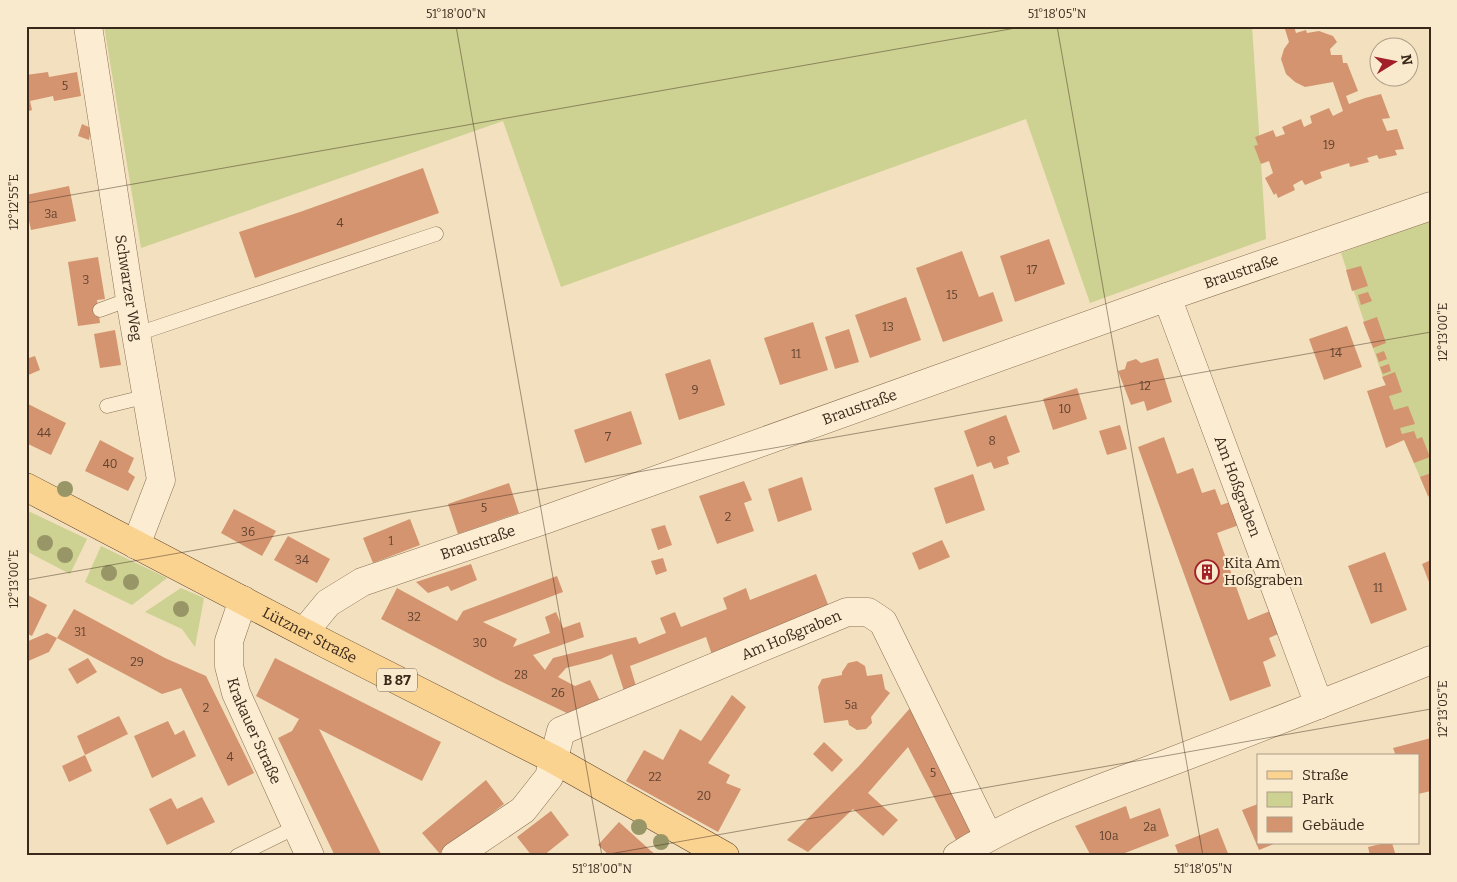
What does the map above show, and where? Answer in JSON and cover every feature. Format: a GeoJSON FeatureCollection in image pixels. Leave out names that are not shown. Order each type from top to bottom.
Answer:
{"type":"FeatureCollection","features":[{"type":"Feature","properties":{"kind":"main road","name":"Lützner Straße"},"geometry":{"type":"LineString","coordinates":[[26,487],[304,632],[553,758],[725,856]]}},
{"type":"Feature","properties":{"kind":"street","name":"Schwarzer Weg"},"geometry":{"type":"LineString","coordinates":[[88,26],[130,299],[161,480],[136,545]]}},
{"type":"Feature","properties":{"kind":"street","name":"Braustraße"},"geometry":{"type":"LineString","coordinates":[[304,632],[328,603],[362,582],[557,516],[1167,298],[1431,206]]}},
{"type":"Feature","properties":{"kind":"street","name":"Am Hoßgraben"},"geometry":{"type":"LineString","coordinates":[[1167,298],[1319,705]]}},
{"type":"Feature","properties":{"kind":"street","name":"Krakauer Straße"},"geometry":{"type":"LineString","coordinates":[[243,600],[228,641],[229,666],[236,693],[310,856]]}},
{"type":"Feature","properties":{"kind":"street","name":"Am Hoßgraben"},"geometry":{"type":"LineString","coordinates":[[553,758],[561,731],[847,612],[868,612],[883,622],[988,836]]}},
{"type":"Feature","properties":{"kind":"street"},"geometry":{"type":"LineString","coordinates":[[957,856],[988,836],[1038,812],[1319,705],[1431,660]]}},
{"type":"Feature","properties":{"kind":"street"},"geometry":{"type":"LineString","coordinates":[[455,856],[523,810],[549,777],[553,758]]}},
{"type":"Feature","properties":{"kind":"lane"},"geometry":{"type":"LineString","coordinates":[[137,334],[436,234]]}},
{"type":"Feature","properties":{"kind":"lane"},"geometry":{"type":"LineString","coordinates":[[100,310],[130,299]]}},
{"type":"Feature","properties":{"kind":"lane"},"geometry":{"type":"LineString","coordinates":[[107,406],[148,396]]}},
{"type":"Feature","properties":{"kind":"lane"},"geometry":{"type":"LineString","coordinates":[[237,856],[296,827]]}},
{"type":"Feature","properties":{"kind":"green space"},"geometry":{"type":"Polygon","coordinates":[[[104,26],[1252,26],[1266,239],[1090,303],[1026,119],[561,287],[503,121],[141,248],[104,26]]]}},
{"type":"Feature","properties":{"kind":"green space"},"geometry":{"type":"Polygon","coordinates":[[[1431,219],[1431,503],[1404,440],[1341,253],[1431,219]]]}},
{"type":"Feature","properties":{"kind":"green space"},"geometry":{"type":"Polygon","coordinates":[[[26,510],[87,539],[70,574],[26,551],[26,510]]]}},
{"type":"Feature","properties":{"kind":"green space"},"geometry":{"type":"Polygon","coordinates":[[[101,546],[167,578],[132,605],[85,582],[101,546]]]}},
{"type":"Feature","properties":{"kind":"green space"},"geometry":{"type":"Polygon","coordinates":[[[181,588],[204,598],[195,647],[182,629],[145,612],[181,588]]]}},
{"type":"Feature","properties":{"kind":"building"},"geometry":{"type":"Polygon","coordinates":[[[1284,26],[1294,26],[1296,33],[1306,30],[1307,33],[1319,31],[1333,36],[1337,42],[1330,49],[1331,55],[1342,55],[1343,63],[1347,63],[1358,91],[1346,96],[1349,104],[1381,94],[1390,118],[1382,119],[1387,131],[1397,129],[1404,149],[1395,150],[1397,155],[1379,159],[1377,155],[1367,158],[1369,162],[1350,167],[1349,163],[1320,172],[1322,178],[1305,185],[1302,180],[1293,185],[1295,190],[1278,198],[1276,193],[1274,195],[1265,178],[1273,173],[1269,161],[1261,164],[1254,146],[1258,145],[1255,137],[1273,130],[1276,137],[1285,134],[1282,127],[1301,119],[1304,127],[1312,123],[1310,116],[1329,108],[1333,116],[1343,111],[1333,82],[1305,87],[1295,82],[1286,74],[1281,59],[1284,49],[1289,42],[1284,26]]]}},
{"type":"Feature","properties":{"kind":"building"},"geometry":{"type":"Polygon","coordinates":[[[48,72],[49,77],[77,72],[81,96],[54,101],[53,96],[30,101],[32,110],[26,112],[26,75],[48,72]]]}},
{"type":"Feature","properties":{"kind":"building"},"geometry":{"type":"Polygon","coordinates":[[[82,124],[91,128],[89,140],[78,136],[82,124]]]}},
{"type":"Feature","properties":{"kind":"building"},"geometry":{"type":"Polygon","coordinates":[[[423,168],[439,213],[255,278],[239,232],[423,168]]]}},
{"type":"Feature","properties":{"kind":"building"},"geometry":{"type":"Polygon","coordinates":[[[69,186],[76,221],[31,230],[26,207],[26,195],[69,186]]]}},
{"type":"Feature","properties":{"kind":"building"},"geometry":{"type":"Polygon","coordinates":[[[1049,239],[1065,284],[1015,302],[1000,256],[1049,239]]]}},
{"type":"Feature","properties":{"kind":"building"},"geometry":{"type":"Polygon","coordinates":[[[962,251],[979,297],[993,292],[1003,321],[943,342],[916,268],[962,251]]]}},
{"type":"Feature","properties":{"kind":"building"},"geometry":{"type":"Polygon","coordinates":[[[98,257],[105,299],[97,300],[100,323],[78,326],[68,262],[98,257]]]}},
{"type":"Feature","properties":{"kind":"building"},"geometry":{"type":"Polygon","coordinates":[[[1361,266],[1368,286],[1352,291],[1346,270],[1361,266]]]}},
{"type":"Feature","properties":{"kind":"building"},"geometry":{"type":"Polygon","coordinates":[[[1368,292],[1372,301],[1361,305],[1358,295],[1368,292]]]}},
{"type":"Feature","properties":{"kind":"building"},"geometry":{"type":"Polygon","coordinates":[[[906,297],[921,340],[870,358],[855,315],[906,297]]]}},
{"type":"Feature","properties":{"kind":"building"},"geometry":{"type":"Polygon","coordinates":[[[1377,317],[1386,343],[1373,348],[1363,322],[1377,317]]]}},
{"type":"Feature","properties":{"kind":"building"},"geometry":{"type":"Polygon","coordinates":[[[813,322],[828,370],[780,385],[764,338],[813,322]]]}},
{"type":"Feature","properties":{"kind":"building"},"geometry":{"type":"Polygon","coordinates":[[[1347,326],[1362,367],[1324,380],[1309,339],[1347,326]]]}},
{"type":"Feature","properties":{"kind":"building"},"geometry":{"type":"Polygon","coordinates":[[[849,329],[859,362],[835,369],[825,337],[849,329]]]}},
{"type":"Feature","properties":{"kind":"building"},"geometry":{"type":"Polygon","coordinates":[[[115,330],[121,365],[100,368],[94,334],[115,330]]]}},
{"type":"Feature","properties":{"kind":"building"},"geometry":{"type":"Polygon","coordinates":[[[1384,351],[1387,359],[1379,362],[1376,354],[1384,351]]]}},
{"type":"Feature","properties":{"kind":"building"},"geometry":{"type":"Polygon","coordinates":[[[35,356],[40,370],[26,376],[26,359],[35,356]]]}},
{"type":"Feature","properties":{"kind":"building"},"geometry":{"type":"Polygon","coordinates":[[[1158,358],[1172,402],[1147,411],[1144,401],[1131,405],[1118,371],[1125,369],[1127,362],[1136,359],[1141,363],[1158,358]]]}},
{"type":"Feature","properties":{"kind":"building"},"geometry":{"type":"Polygon","coordinates":[[[710,359],[725,405],[679,420],[665,374],[710,359]]]}},
{"type":"Feature","properties":{"kind":"building"},"geometry":{"type":"Polygon","coordinates":[[[1389,364],[1391,371],[1383,374],[1380,367],[1389,364]]]}},
{"type":"Feature","properties":{"kind":"building"},"geometry":{"type":"Polygon","coordinates":[[[1395,372],[1402,392],[1389,396],[1394,410],[1408,406],[1415,424],[1400,428],[1402,434],[1414,431],[1417,439],[1422,437],[1430,457],[1414,463],[1404,440],[1386,448],[1367,391],[1386,385],[1382,377],[1395,372]]]}},
{"type":"Feature","properties":{"kind":"building"},"geometry":{"type":"Polygon","coordinates":[[[1077,388],[1087,419],[1053,430],[1043,399],[1077,388]]]}},
{"type":"Feature","properties":{"kind":"building"},"geometry":{"type":"Polygon","coordinates":[[[26,403],[66,423],[51,455],[26,443],[26,403]]]}},
{"type":"Feature","properties":{"kind":"building"},"geometry":{"type":"Polygon","coordinates":[[[631,411],[642,444],[585,463],[574,430],[631,411]]]}},
{"type":"Feature","properties":{"kind":"building"},"geometry":{"type":"Polygon","coordinates":[[[1006,415],[1020,452],[1007,457],[1009,464],[994,469],[991,462],[977,467],[964,431],[1006,415]]]}},
{"type":"Feature","properties":{"kind":"building"},"geometry":{"type":"Polygon","coordinates":[[[1120,425],[1127,449],[1107,455],[1099,431],[1120,425]]]}},
{"type":"Feature","properties":{"kind":"building","name":"Kita Am Hoßgraben"},"geometry":{"type":"Polygon","coordinates":[[[1164,437],[1177,474],[1193,468],[1202,493],[1215,489],[1221,505],[1230,502],[1239,525],[1217,533],[1248,620],[1270,611],[1278,634],[1269,638],[1276,656],[1263,662],[1271,686],[1230,701],[1138,447],[1164,437]]]}},
{"type":"Feature","properties":{"kind":"building"},"geometry":{"type":"Polygon","coordinates":[[[100,440],[134,458],[128,472],[135,477],[128,491],[85,471],[100,440]]]}},
{"type":"Feature","properties":{"kind":"building"},"geometry":{"type":"Polygon","coordinates":[[[1431,473],[1431,495],[1428,496],[1420,477],[1431,473]]]}},
{"type":"Feature","properties":{"kind":"building"},"geometry":{"type":"Polygon","coordinates":[[[973,474],[985,510],[946,524],[934,488],[973,474]]]}},
{"type":"Feature","properties":{"kind":"building"},"geometry":{"type":"Polygon","coordinates":[[[802,477],[812,510],[778,522],[768,489],[802,477]]]}},
{"type":"Feature","properties":{"kind":"building"},"geometry":{"type":"Polygon","coordinates":[[[744,481],[752,500],[744,503],[754,531],[717,544],[699,496],[744,481]]]}},
{"type":"Feature","properties":{"kind":"building"},"geometry":{"type":"Polygon","coordinates":[[[509,483],[519,513],[458,534],[448,504],[509,483]]]}},
{"type":"Feature","properties":{"kind":"building"},"geometry":{"type":"Polygon","coordinates":[[[234,509],[276,531],[262,556],[221,533],[234,509]]]}},
{"type":"Feature","properties":{"kind":"building"},"geometry":{"type":"Polygon","coordinates":[[[410,519],[420,545],[373,563],[363,538],[410,519]]]}},
{"type":"Feature","properties":{"kind":"building"},"geometry":{"type":"Polygon","coordinates":[[[665,525],[672,545],[658,550],[651,529],[665,525]]]}},
{"type":"Feature","properties":{"kind":"building"},"geometry":{"type":"Polygon","coordinates":[[[288,536],[330,559],[317,583],[274,560],[288,536]]]}},
{"type":"Feature","properties":{"kind":"building"},"geometry":{"type":"Polygon","coordinates":[[[942,540],[950,557],[919,570],[912,553],[942,540]]]}},
{"type":"Feature","properties":{"kind":"building"},"geometry":{"type":"Polygon","coordinates":[[[1385,552],[1407,610],[1371,624],[1348,566],[1385,552]]]}},
{"type":"Feature","properties":{"kind":"building"},"geometry":{"type":"Polygon","coordinates":[[[663,558],[667,571],[656,575],[651,561],[663,558]]]}},
{"type":"Feature","properties":{"kind":"building"},"geometry":{"type":"Polygon","coordinates":[[[1431,560],[1431,581],[1429,582],[1422,564],[1431,560]]]}},
{"type":"Feature","properties":{"kind":"building"},"geometry":{"type":"Polygon","coordinates":[[[471,564],[477,580],[451,591],[448,586],[428,593],[416,582],[471,564]]]}},
{"type":"Feature","properties":{"kind":"building"},"geometry":{"type":"Polygon","coordinates":[[[816,574],[829,607],[712,655],[706,637],[630,666],[636,686],[624,691],[612,654],[601,659],[566,668],[558,677],[575,686],[590,680],[601,703],[571,715],[496,679],[381,619],[397,588],[457,621],[463,611],[557,576],[563,592],[483,622],[517,639],[513,647],[550,633],[545,617],[556,612],[563,628],[580,622],[584,637],[533,655],[545,670],[553,658],[636,637],[639,644],[666,633],[660,618],[675,612],[681,627],[727,609],[723,598],[746,588],[750,600],[816,574]]]}},
{"type":"Feature","properties":{"kind":"building"},"geometry":{"type":"Polygon","coordinates":[[[26,594],[47,605],[32,636],[26,633],[26,594]]]}},
{"type":"Feature","properties":{"kind":"building"},"geometry":{"type":"Polygon","coordinates":[[[74,609],[165,658],[206,676],[254,773],[228,786],[181,688],[162,694],[57,638],[74,609]]]}},
{"type":"Feature","properties":{"kind":"building"},"geometry":{"type":"Polygon","coordinates":[[[47,633],[57,638],[49,652],[26,662],[26,642],[47,633]]]}},
{"type":"Feature","properties":{"kind":"building"},"geometry":{"type":"Polygon","coordinates":[[[88,658],[97,672],[77,684],[68,669],[88,658]]]}},
{"type":"Feature","properties":{"kind":"building"},"geometry":{"type":"Polygon","coordinates":[[[275,658],[441,742],[422,781],[319,729],[382,856],[335,856],[278,738],[292,731],[299,719],[256,696],[275,658]]]}},
{"type":"Feature","properties":{"kind":"building"},"geometry":{"type":"Polygon","coordinates":[[[857,661],[865,666],[867,676],[882,674],[885,689],[890,693],[871,717],[872,723],[866,729],[857,730],[849,725],[848,720],[824,723],[818,687],[822,679],[842,675],[848,663],[857,661]]]}},
{"type":"Feature","properties":{"kind":"building"},"geometry":{"type":"Polygon","coordinates":[[[732,695],[746,707],[708,763],[730,775],[726,783],[741,789],[718,832],[626,781],[644,750],[663,760],[680,729],[701,741],[732,695]]]}},
{"type":"Feature","properties":{"kind":"building"},"geometry":{"type":"Polygon","coordinates":[[[911,707],[974,830],[957,842],[908,747],[868,793],[898,820],[883,836],[853,809],[808,852],[787,840],[860,765],[911,707]]]}},
{"type":"Feature","properties":{"kind":"building"},"geometry":{"type":"Polygon","coordinates":[[[119,716],[128,734],[85,755],[77,736],[119,716]]]}},
{"type":"Feature","properties":{"kind":"building"},"geometry":{"type":"Polygon","coordinates":[[[168,721],[175,735],[184,730],[196,756],[152,778],[134,736],[168,721]]]}},
{"type":"Feature","properties":{"kind":"building"},"geometry":{"type":"Polygon","coordinates":[[[1431,738],[1431,791],[1420,794],[1420,754],[1395,754],[1393,748],[1431,738]]]}},
{"type":"Feature","properties":{"kind":"building"},"geometry":{"type":"Polygon","coordinates":[[[824,742],[843,760],[832,772],[813,754],[824,742]]]}},
{"type":"Feature","properties":{"kind":"building"},"geometry":{"type":"Polygon","coordinates":[[[85,755],[92,771],[69,782],[62,766],[85,755]]]}},
{"type":"Feature","properties":{"kind":"building"},"geometry":{"type":"Polygon","coordinates":[[[486,780],[504,804],[440,854],[422,833],[486,780]]]}},
{"type":"Feature","properties":{"kind":"building"},"geometry":{"type":"Polygon","coordinates":[[[202,797],[215,822],[167,845],[149,809],[171,798],[177,809],[202,797]]]}},
{"type":"Feature","properties":{"kind":"building"},"geometry":{"type":"Polygon","coordinates":[[[1257,804],[1257,844],[1274,844],[1259,850],[1242,810],[1257,804]]]}},
{"type":"Feature","properties":{"kind":"building"},"geometry":{"type":"Polygon","coordinates":[[[1126,806],[1130,819],[1160,808],[1169,836],[1125,853],[1126,856],[1091,856],[1075,826],[1126,806]]]}},
{"type":"Feature","properties":{"kind":"building"},"geometry":{"type":"Polygon","coordinates":[[[551,811],[569,835],[543,856],[532,856],[517,837],[551,811]]]}},
{"type":"Feature","properties":{"kind":"building"},"geometry":{"type":"Polygon","coordinates":[[[619,822],[658,856],[610,856],[598,845],[619,822]]]}},
{"type":"Feature","properties":{"kind":"building"},"geometry":{"type":"Polygon","coordinates":[[[1218,828],[1229,856],[1179,856],[1175,845],[1218,828]]]}},
{"type":"Feature","properties":{"kind":"building"},"geometry":{"type":"Polygon","coordinates":[[[1392,844],[1396,856],[1370,856],[1368,847],[1392,844]]]}},
{"type":"Feature","properties":{"kind":"place","name":"Kita Am Hoßgraben"},"geometry":{"type":"Point","coordinates":[1207,572]}}]}
